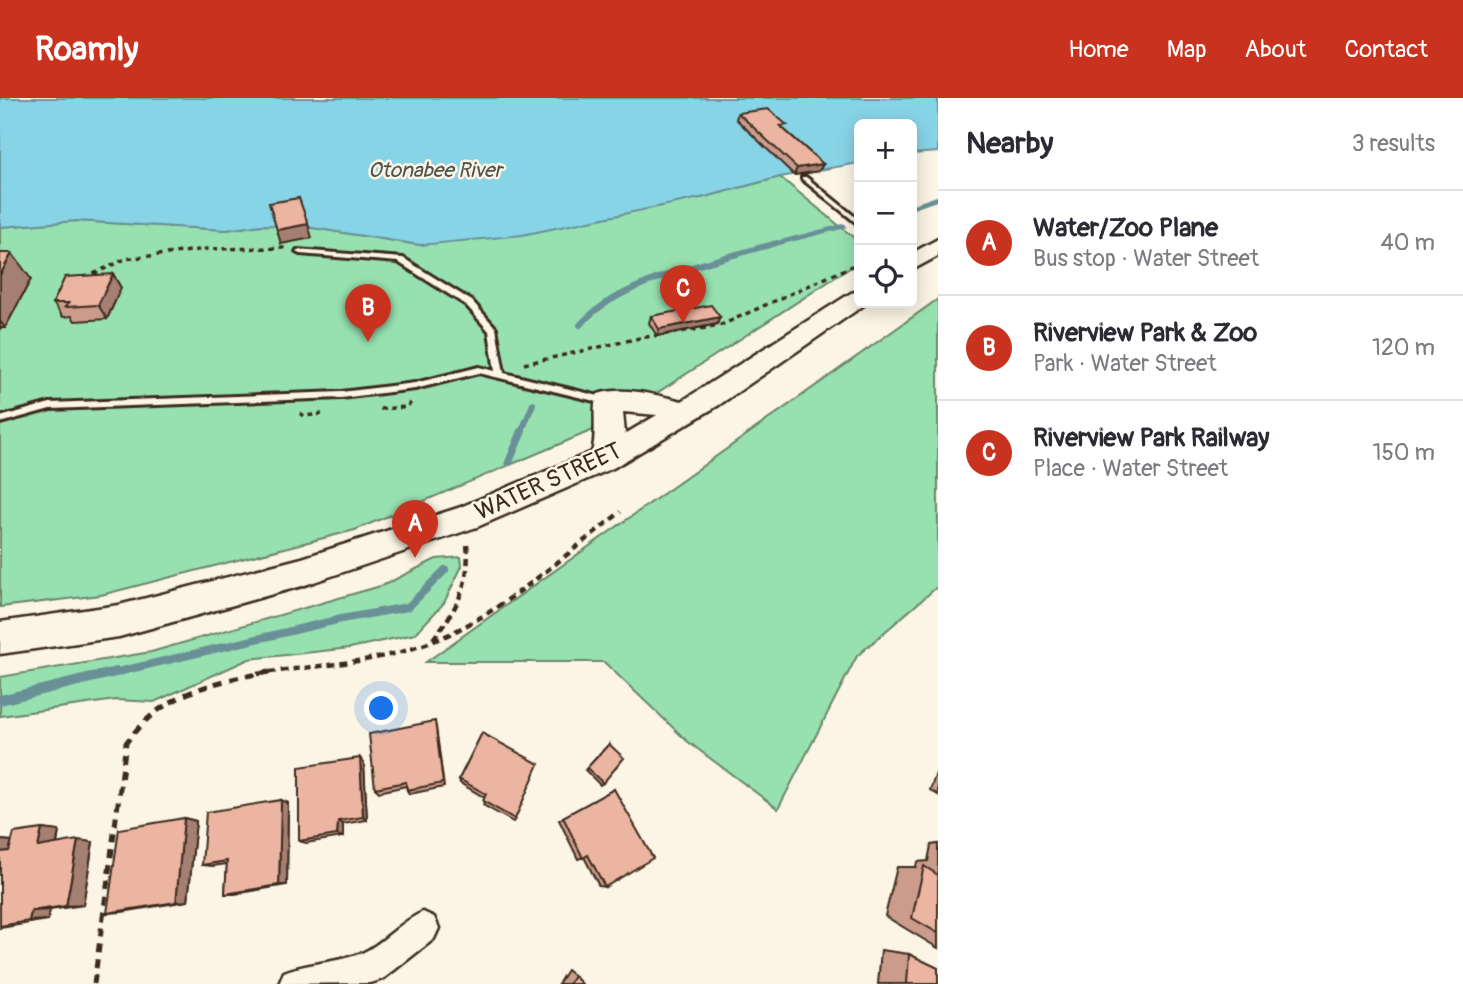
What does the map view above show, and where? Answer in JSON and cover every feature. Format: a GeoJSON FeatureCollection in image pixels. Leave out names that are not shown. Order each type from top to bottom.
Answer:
{"type":"FeatureCollection","features":[{"type":"Feature","properties":{"kind":"main road"},"geometry":{"type":"LineString","coordinates":[[917,258],[938,246]]}},
{"type":"Feature","properties":{"kind":"main road","name":"WATER STREET"},"geometry":{"type":"LineString","coordinates":[[0,638],[119,621],[302,572],[466,518],[603,460],[710,398],[854,301]]}},
{"type":"Feature","properties":{"kind":"main road"},"geometry":{"type":"LineString","coordinates":[[603,460],[612,440],[614,425],[607,401],[651,404],[684,412]]}},
{"type":"Feature","properties":{"kind":"street"},"geometry":{"type":"LineString","coordinates":[[296,984],[371,967],[423,928]]}},
{"type":"Feature","properties":{"kind":"lane"},"geometry":{"type":"LineString","coordinates":[[804,178],[854,219]]}},
{"type":"Feature","properties":{"kind":"lane"},"geometry":{"type":"LineString","coordinates":[[300,252],[400,260],[469,303],[493,330],[499,373]]}},
{"type":"Feature","properties":{"kind":"lane"},"geometry":{"type":"LineString","coordinates":[[0,420],[50,406],[341,396],[415,386],[479,370],[607,401]]}},
{"type":"Feature","properties":{"kind":"path"},"geometry":{"type":"LineString","coordinates":[[75,283],[125,259],[254,246],[284,247],[300,252]]}},
{"type":"Feature","properties":{"kind":"path"},"geometry":{"type":"LineString","coordinates":[[499,373],[640,338],[719,326],[854,265]]}},
{"type":"Feature","properties":{"kind":"path"},"geometry":{"type":"LineString","coordinates":[[94,984],[126,743],[145,718],[176,700],[223,680],[350,664],[430,643],[468,624],[621,512]]}},
{"type":"Feature","properties":{"kind":"path"},"geometry":{"type":"LineString","coordinates":[[430,643],[461,599],[471,570],[467,543]]}},
{"type":"Feature","properties":{"kind":"green space"},"geometry":{"type":"Polygon","coordinates":[[[780,177],[854,238],[854,265],[612,422],[355,530],[101,595],[0,607],[0,227],[76,221],[226,230],[261,225],[300,226],[420,245],[705,197],[780,177]]]}},
{"type":"Feature","properties":{"kind":"green space"},"geometry":{"type":"Polygon","coordinates":[[[938,299],[938,586],[857,656],[778,809],[687,741],[604,662],[426,662],[938,299]]]}},
{"type":"Feature","properties":{"kind":"green space"},"geometry":{"type":"Polygon","coordinates":[[[461,557],[462,566],[444,603],[415,634],[350,648],[249,659],[154,702],[116,700],[0,716],[0,677],[151,652],[384,585],[436,559],[461,557]]]}},
{"type":"Feature","properties":{"kind":"water","name":"Otonabee River"},"geometry":{"type":"Polygon","coordinates":[[[0,98],[938,98],[938,152],[917,154],[917,119],[854,119],[854,164],[780,177],[705,197],[522,235],[420,245],[300,226],[261,225],[226,230],[76,221],[0,227],[0,98]]]}},
{"type":"Feature","properties":{"kind":"building"},"geometry":{"type":"Polygon","coordinates":[[[768,109],[787,125],[780,126],[823,164],[797,168],[738,113],[768,109]]]}},
{"type":"Feature","properties":{"kind":"building"},"geometry":{"type":"Polygon","coordinates":[[[299,198],[308,224],[277,230],[269,203],[299,198]]]}},
{"type":"Feature","properties":{"kind":"building"},"geometry":{"type":"Polygon","coordinates":[[[0,253],[12,253],[0,275],[0,253]]]}},
{"type":"Feature","properties":{"kind":"building"},"geometry":{"type":"Polygon","coordinates":[[[113,274],[98,305],[65,307],[69,303],[53,303],[65,277],[113,274]]]}},
{"type":"Feature","properties":{"kind":"building"},"geometry":{"type":"Polygon","coordinates":[[[711,305],[720,317],[659,329],[651,316],[711,305]]]}},
{"type":"Feature","properties":{"kind":"building"},"geometry":{"type":"Polygon","coordinates":[[[435,721],[443,783],[407,790],[406,782],[375,788],[369,734],[435,721]]]}},
{"type":"Feature","properties":{"kind":"building"},"geometry":{"type":"Polygon","coordinates":[[[482,733],[539,764],[515,819],[483,801],[486,794],[459,779],[482,733]]]}},
{"type":"Feature","properties":{"kind":"building"},"geometry":{"type":"Polygon","coordinates":[[[609,744],[624,758],[603,783],[587,768],[609,744]]]}},
{"type":"Feature","properties":{"kind":"building"},"geometry":{"type":"Polygon","coordinates":[[[360,758],[363,817],[338,821],[337,835],[299,841],[299,767],[360,758]]]}},
{"type":"Feature","properties":{"kind":"building"},"geometry":{"type":"Polygon","coordinates":[[[614,789],[653,858],[605,887],[588,855],[583,858],[563,817],[614,789]]]}},
{"type":"Feature","properties":{"kind":"building"},"geometry":{"type":"Polygon","coordinates":[[[281,800],[279,885],[225,894],[227,861],[202,865],[206,812],[281,800]]]}},
{"type":"Feature","properties":{"kind":"building"},"geometry":{"type":"Polygon","coordinates":[[[184,818],[176,902],[107,913],[119,829],[184,818]]]}},
{"type":"Feature","properties":{"kind":"building"},"geometry":{"type":"Polygon","coordinates":[[[42,829],[38,847],[78,840],[66,906],[31,911],[29,921],[0,926],[0,852],[9,851],[14,833],[42,829]]]}},
{"type":"Feature","properties":{"kind":"building"},"geometry":{"type":"Polygon","coordinates":[[[924,866],[938,875],[938,933],[912,918],[924,866]]]}},
{"type":"Feature","properties":{"kind":"building"},"geometry":{"type":"Polygon","coordinates":[[[909,954],[938,968],[938,984],[907,984],[909,954]]]}},
{"type":"Feature","properties":{"kind":"building"},"geometry":{"type":"Polygon","coordinates":[[[574,976],[582,984],[569,984],[574,976]]]}},
{"type":"Feature","properties":{"kind":"waterway"},"geometry":{"type":"LineString","coordinates":[[917,205],[938,198]]}},
{"type":"Feature","properties":{"kind":"waterway"},"geometry":{"type":"LineString","coordinates":[[770,245],[844,226]]}},
{"type":"Feature","properties":{"kind":"waterway"},"geometry":{"type":"LineString","coordinates":[[580,325],[619,295],[644,284],[776,243]]}},
{"type":"Feature","properties":{"kind":"waterway"},"geometry":{"type":"LineString","coordinates":[[521,433],[533,404]]}},
{"type":"Feature","properties":{"kind":"waterway"},"geometry":{"type":"LineString","coordinates":[[509,462],[522,431]]}},
{"type":"Feature","properties":{"kind":"waterway"},"geometry":{"type":"LineString","coordinates":[[109,674],[341,619],[408,607],[445,570]]}},
{"type":"Feature","properties":{"kind":"waterway"},"geometry":{"type":"LineString","coordinates":[[0,700],[116,672]]}},
{"type":"Feature","properties":{"kind":"place","name":"Riverview Park Railway"},"geometry":{"type":"Point","coordinates":[683,323]}},
{"type":"Feature","properties":{"kind":"place","name":"Riverview Park & Zoo"},"geometry":{"type":"Point","coordinates":[368,342]}},
{"type":"Feature","properties":{"kind":"place","name":"Water/Zoo Plane"},"geometry":{"type":"Point","coordinates":[415,558]}}]}
